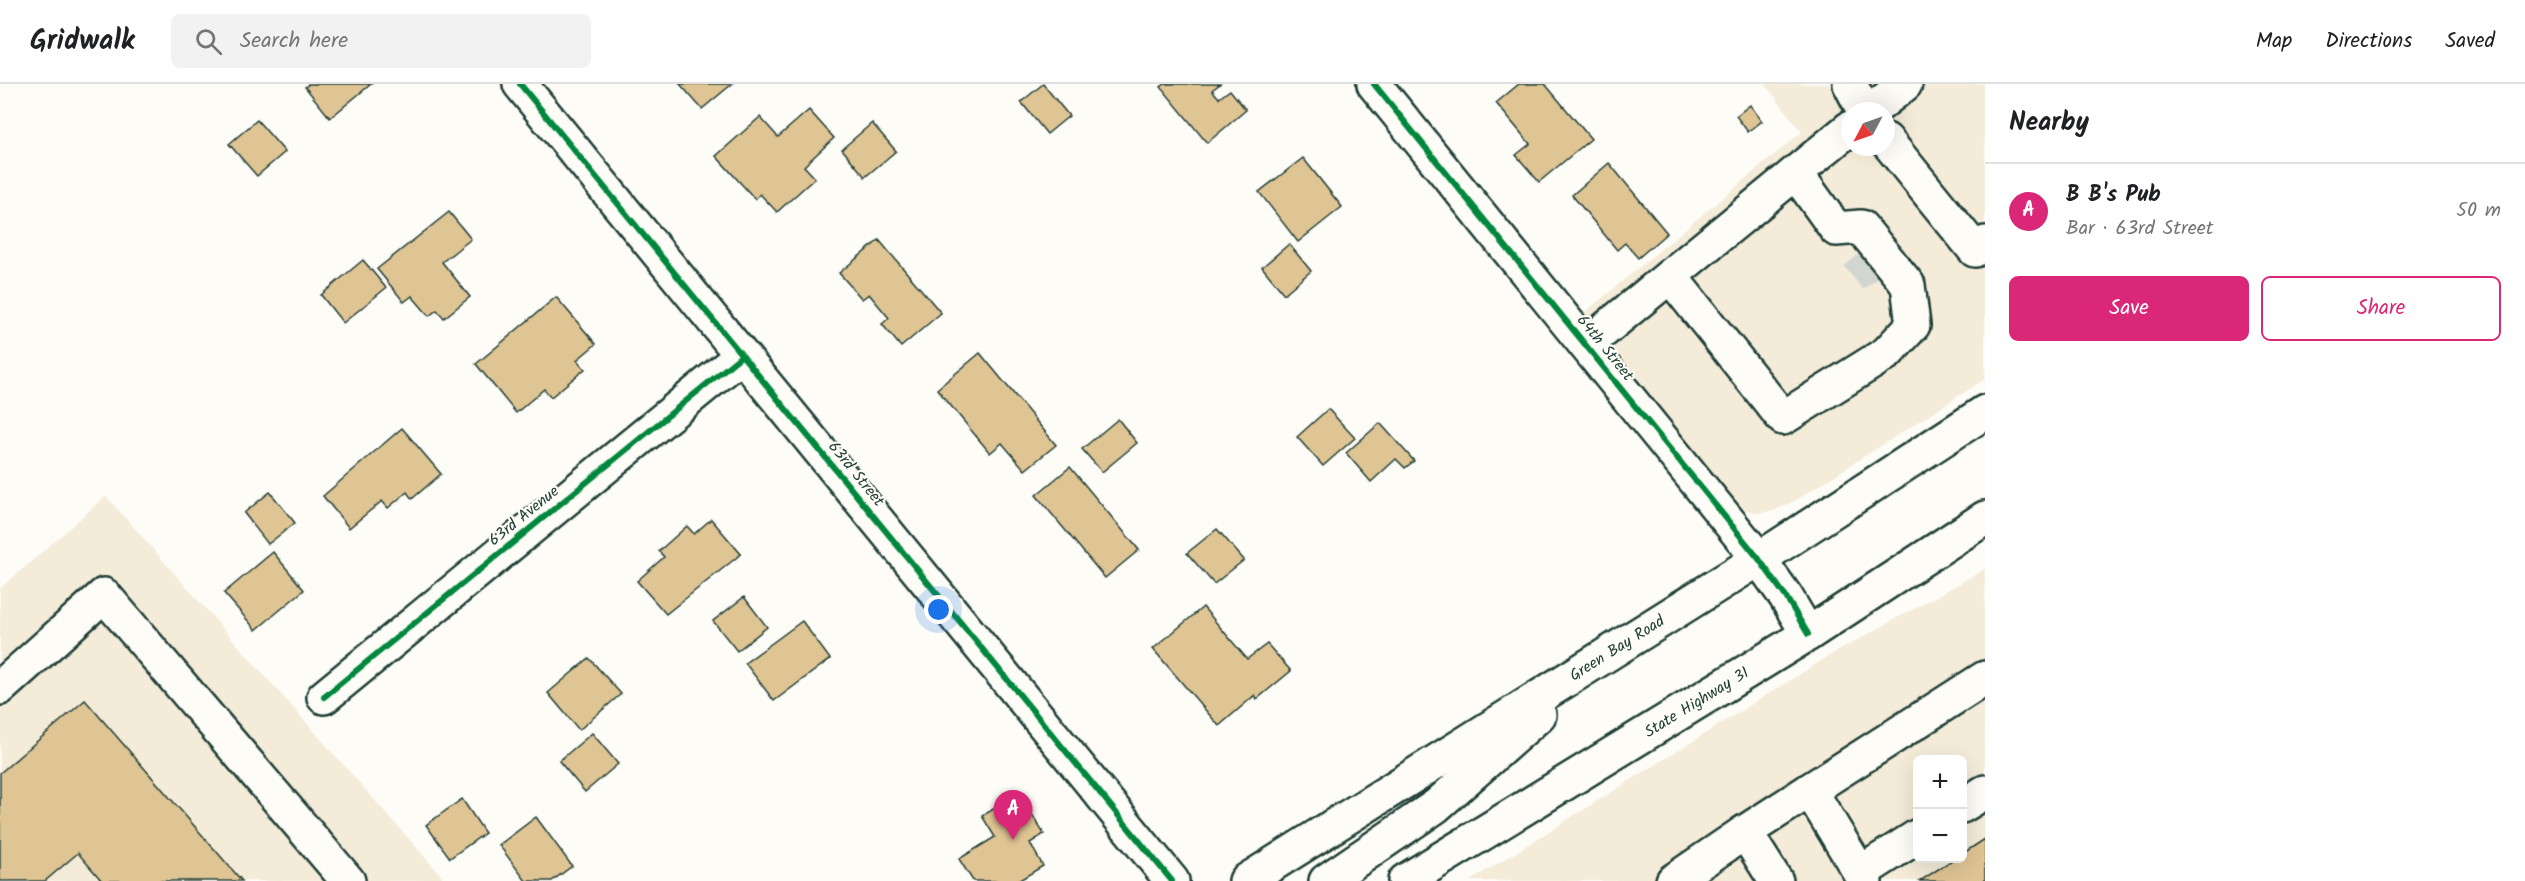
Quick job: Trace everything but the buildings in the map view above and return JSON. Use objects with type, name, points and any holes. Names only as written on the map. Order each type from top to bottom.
[{"type":"street","name":"63rd Street","points":[[520,84],[1172,881]]},
{"type":"street","name":"64th Street","points":[[1374,84],[1759,559],[1786,597],[1808,634]]},
{"type":"street","points":[[1850,84],[1859,102]]},
{"type":"street","points":[[1882,102],[1905,84]]},
{"type":"street","points":[[1586,345],[1841,136]]},
{"type":"street","points":[[1895,151],[1976,250],[1985,243]]},
{"type":"street","points":[[1796,173],[1866,268],[1908,285]]},
{"type":"street","points":[[1670,276],[1783,418],[1887,352],[1913,325],[1908,285],[1861,227],[1836,229]]},
{"type":"street","name":"63rd Avenue","points":[[324,697],[741,356]]},
{"type":"street","name":"Green Bay Road","points":[[1246,881],[1759,559],[1985,412]]},
{"type":"street","name":"State Highway 31","points":[[1405,881],[1808,634],[1985,518]]},
{"type":"street","points":[[0,688],[104,595],[348,881]]},
{"type":"street","points":[[1326,881],[1436,806],[1600,659]]},
{"type":"street","points":[[1673,881],[1745,832],[1985,678]]},
{"type":"street","points":[[1810,790],[1862,877],[1913,839]]},
{"type":"street","points":[[1967,803],[1985,792]]},
{"type":"street","points":[[1745,832],[1776,881]]},
{"type":"shaded area","points":[[1765,84],[1985,84],[1985,379],[1796,500],[1773,511],[1758,513],[1744,509],[1731,497],[1583,314],[1802,132]]},
{"type":"shaded area","points":[[106,496],[446,881],[0,881],[0,589]]},
{"type":"shaded area","points":[[1985,569],[1985,881],[1470,881],[1829,656]]},
{"type":"tunnel","points":[[1857,256],[1876,279]]},
{"type":"cycle path","points":[[520,84],[1172,881]]},
{"type":"cycle path","points":[[1374,84],[1759,559],[1786,597],[1808,634]]},
{"type":"cycle path","points":[[324,697],[741,356]]},
{"type":"place","name":"B B's Pub","points":[[1013,840]]}]
